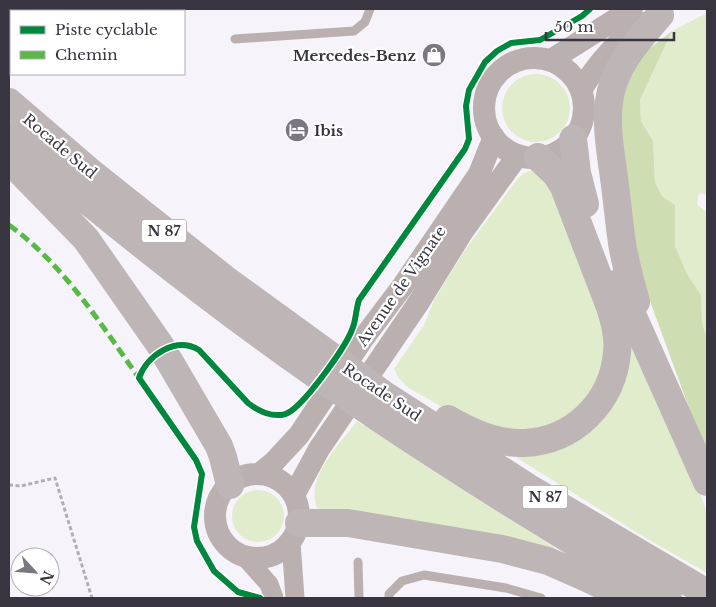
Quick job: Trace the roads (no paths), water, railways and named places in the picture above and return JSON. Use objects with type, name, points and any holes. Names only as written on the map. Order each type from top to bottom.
[{"type":"highway","points":[[646,345],[622,243],[608,120],[610,97],[617,75],[637,43],[666,12]]},
{"type":"highway","name":"Rocade Sud","points":[[9,102],[94,175],[318,354]]},
{"type":"highway","name":"Rocade Sud","points":[[9,136],[150,252],[216,303],[318,354]]},
{"type":"highway","points":[[573,139],[576,173],[588,212],[707,482]]},
{"type":"highway","points":[[318,354],[383,399],[499,440],[523,443],[550,439],[570,429],[590,415],[604,395],[616,362],[618,342],[615,322],[564,187],[556,174],[528,156]]},
{"type":"highway","points":[[9,160],[86,239],[164,351],[219,446],[230,485]]},
{"type":"highway","name":"Rocade Sud","points":[[383,399],[707,593]]},
{"type":"highway","name":"Rocade Sud","points":[[383,399],[508,503],[668,598]]},
{"type":"highway","points":[[295,532],[348,523],[502,549],[548,561],[629,598]]},
{"type":"street","points":[[551,60],[632,9]]},
{"type":"street","points":[[581,90],[601,61],[614,47],[640,27],[666,12]]},
{"type":"street","points":[[535,58],[551,60],[564,67],[574,78],[581,90],[584,100],[582,121],[573,139],[557,152],[528,156],[504,148],[494,136],[487,123],[484,107],[487,92],[495,78],[506,67],[520,60],[535,58]]},
{"type":"street","name":"Avenue de Vignate","points":[[259,474],[273,464],[299,435],[365,336],[402,287],[479,174],[494,136]]},
{"type":"street","name":"Avenue de Vignate","points":[[294,495],[319,449],[419,302],[463,232],[528,156]]},
{"type":"street","points":[[295,532],[274,555],[254,558],[234,552],[226,544],[216,525],[215,514],[222,493],[230,485],[246,476],[259,474],[277,479],[287,486],[294,495],[299,508],[295,532],[295,598]]},
{"type":"street","points":[[244,556],[269,584],[274,598]]},
{"type":"lane","points":[[235,39],[354,32],[365,22],[370,9]]},
{"type":"lane","points":[[358,562],[360,598]]},
{"type":"lane","points":[[388,598],[389,594],[402,581],[424,575],[506,588],[541,598]]},
{"type":"place","name":"Mercedes-Benz","points":[[434,55]]},
{"type":"place","name":"Ibis","points":[[297,130]]}]
